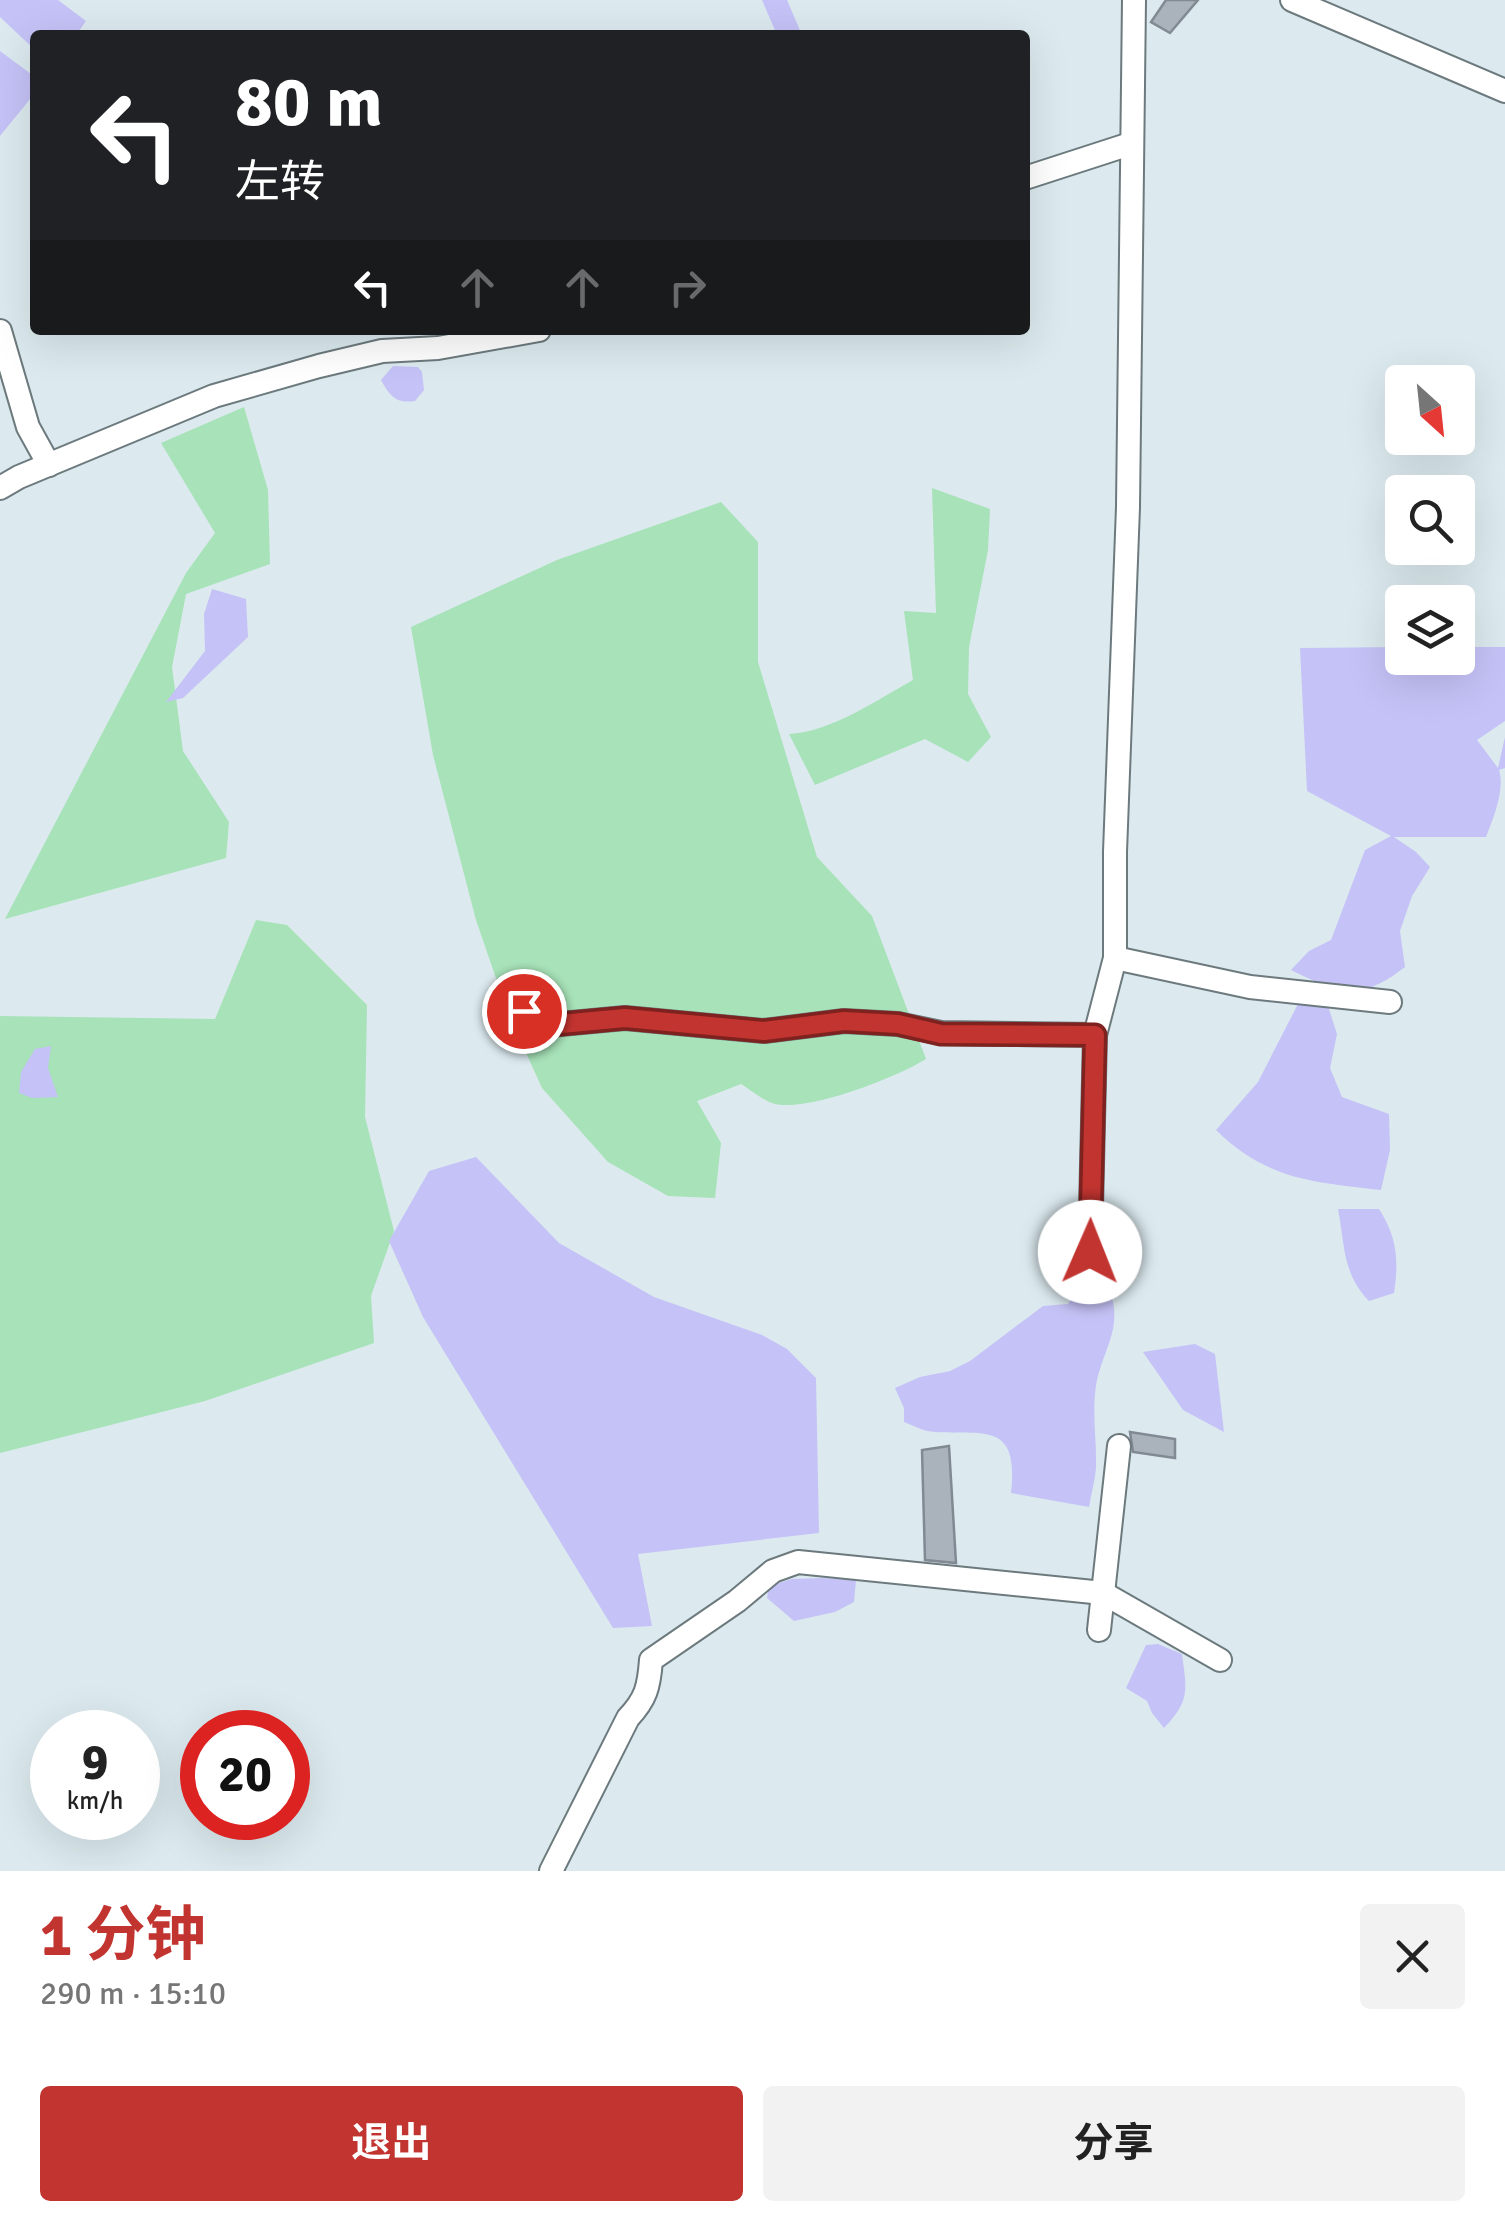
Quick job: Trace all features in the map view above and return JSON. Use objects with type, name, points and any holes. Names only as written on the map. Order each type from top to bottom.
[{"type":"street","points":[[1090,1252],[1095,1035],[1115,958],[1115,852],[1128,507],[1134,0]]},
{"type":"street","points":[[1292,0],[1505,92]]},
{"type":"street","points":[[1030,176],[1130,144]]},
{"type":"street","points":[[0,331],[28,428],[48,465]]},
{"type":"street","points":[[0,488],[214,396],[382,351],[438,348],[512,335]]},
{"type":"street","points":[[1115,958],[1250,987],[1390,1002]]},
{"type":"street","points":[[524,1011],[539,1026],[625,1018],[764,1031],[844,1021],[898,1024],[941,1034],[1095,1035]]},
{"type":"street","points":[[1099,1630],[1119,1446]]},
{"type":"street","points":[[551,1871],[628,1718],[649,1690],[650,1660],[737,1601],[772,1571],[798,1562],[1103,1593],[1220,1660]]},
{"type":"green space","points":[[244,407],[268,490],[270,564],[186,594],[172,667],[183,751],[229,822],[226,858],[5,919],[186,573],[215,533],[161,443]]},
{"type":"green space","points":[[932,488],[990,509],[988,550],[969,647],[968,694],[991,737],[968,762],[925,739],[815,785],[789,734],[821,728],[913,680],[904,611],[936,613]]},
{"type":"green space","points":[[721,502],[758,542],[758,662],[817,857],[872,916],[926,1059],[874,1083],[809,1103],[775,1104],[741,1084],[697,1101],[721,1143],[715,1198],[668,1196],[608,1162],[542,1088],[508,1013],[476,920],[433,755],[411,627],[557,560]]},
{"type":"green space","points":[[256,920],[287,925],[367,1005],[365,1117],[394,1231],[371,1296],[374,1343],[205,1401],[0,1453],[0,1016],[215,1019]]},
{"type":"water","points":[[0,0],[58,0],[86,21],[80,30],[30,30],[30,45],[0,17]]},
{"type":"water","points":[[762,0],[787,0],[800,30],[775,30]]},
{"type":"water","points":[[0,51],[30,73],[30,99],[0,136]]},
{"type":"water","points":[[393,366],[418,367],[422,372],[424,390],[415,401],[398,400],[384,386],[381,380]]},
{"type":"water","points":[[212,589],[246,599],[248,637],[183,698],[166,702],[205,651],[204,614]]},
{"type":"water","points":[[1385,647],[1385,675],[1475,675],[1475,647],[1505,647],[1505,721],[1477,740],[1498,768],[1505,737],[1505,768],[1499,770],[1500,794],[1486,837],[1394,837],[1430,867],[1412,896],[1400,931],[1405,967],[1362,990],[1337,989],[1291,970],[1309,951],[1331,940],[1365,850],[1391,836],[1307,791],[1300,648]]},
{"type":"water","points":[[1300,1000],[1328,1006],[1337,1034],[1330,1068],[1342,1097],[1389,1114],[1390,1150],[1381,1190],[1292,1176],[1254,1159],[1216,1130],[1258,1082]]},
{"type":"water","points":[[51,1046],[48,1068],[58,1097],[32,1098],[19,1093],[21,1072],[35,1049]]},
{"type":"water","points":[[476,1157],[559,1243],[654,1297],[762,1335],[787,1349],[816,1378],[819,1533],[638,1554],[652,1626],[613,1628],[423,1317],[389,1241],[429,1171]]},
{"type":"water","points":[[1338,1209],[1379,1209],[1395,1249],[1394,1293],[1369,1301],[1360,1290],[1346,1258]]},
{"type":"water","points":[[1082,1281],[1088,1293],[1112,1298],[1114,1316],[1095,1391],[1096,1468],[1089,1507],[1011,1493],[1009,1451],[991,1435],[927,1431],[904,1422],[904,1408],[895,1388],[970,1361],[1043,1306],[1068,1304]]},
{"type":"water","points":[[1195,1344],[1215,1354],[1224,1432],[1183,1410],[1143,1352]]},
{"type":"water","points":[[792,1579],[856,1580],[854,1602],[835,1612],[794,1621],[767,1598],[769,1586]]},
{"type":"water","points":[[1158,1644],[1182,1654],[1185,1677],[1185,1695],[1164,1728],[1147,1701],[1126,1688],[1146,1645]]},
{"type":"building","points":[[1166,0],[1198,0],[1170,33],[1151,22]]},
{"type":"building","points":[[1130,1432],[1175,1439],[1175,1458],[1133,1452]]},
{"type":"building","points":[[949,1446],[956,1563],[925,1560],[922,1450]]},
{"type":"route","points":[[524,1011],[539,1026],[625,1018],[764,1031],[844,1021],[898,1024],[941,1034],[1095,1035],[1090,1252]]}]
